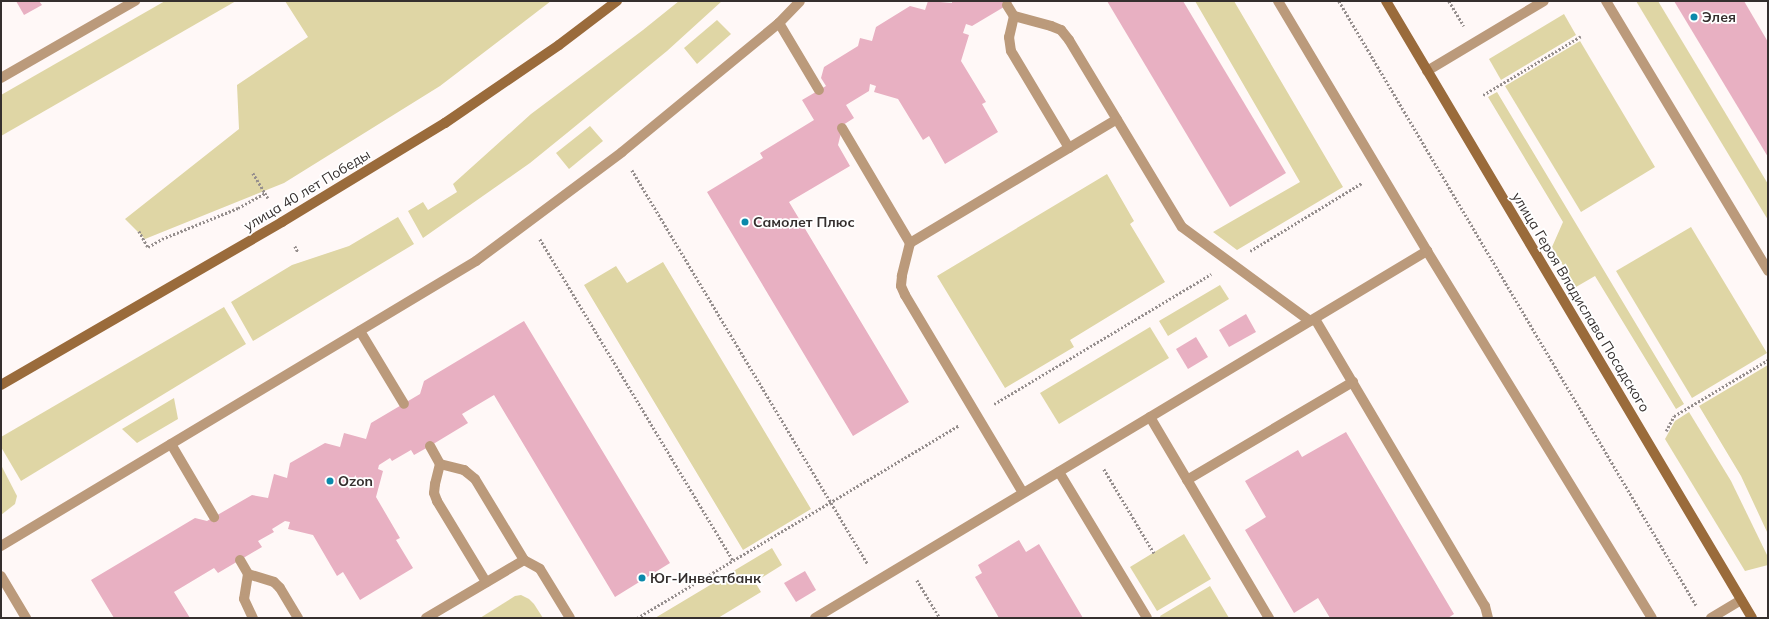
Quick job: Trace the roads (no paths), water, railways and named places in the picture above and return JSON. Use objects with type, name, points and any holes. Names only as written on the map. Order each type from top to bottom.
[{"type":"street","points":[[1,78],[135,1]]},
{"type":"street","name":"улица 40 лет Победы","points":[[1,385],[282,222],[446,123],[559,45],[617,1]]},
{"type":"street","points":[[1,546],[476,261],[622,152],[779,23],[800,1]]},
{"type":"street","points":[[1278,1],[1427,251],[1652,618]]},
{"type":"street","name":"улица Героя Владислава Посадского","points":[[1386,1],[1752,618]]},
{"type":"street","points":[[1606,1],[1768,271]]},
{"type":"street","points":[[1427,71],[1537,3]]},
{"type":"street","points":[[1007,5],[1014,16],[1061,30],[1069,40],[1182,227],[1312,320],[1352,382],[1485,606],[1488,618]]},
{"type":"street","points":[[1014,16],[1009,37],[1011,51],[1069,148]]},
{"type":"street","points":[[779,23],[819,90]]},
{"type":"street","points":[[910,242],[1117,119]]},
{"type":"street","points":[[842,128],[910,242],[901,286],[905,295],[1023,493]]},
{"type":"street","points":[[815,618],[1427,251]]},
{"type":"street","points":[[360,331],[404,404]]},
{"type":"street","points":[[1187,480],[1352,382]]},
{"type":"street","points":[[1150,417],[1269,618]]},
{"type":"street","points":[[170,444],[214,517]]},
{"type":"street","points":[[430,446],[440,464],[434,493],[437,501],[486,582]]},
{"type":"street","points":[[440,464],[470,473],[524,560],[540,569],[570,618]]},
{"type":"street","points":[[1059,472],[1147,618]]},
{"type":"street","points":[[240,560],[248,574],[244,599],[253,618]]},
{"type":"street","points":[[426,618],[524,560]]},
{"type":"street","points":[[248,574],[274,582],[280,588],[298,618]]},
{"type":"street","points":[[1,576],[26,618]]},
{"type":"street","points":[[1711,618],[1741,600]]},
{"type":"place","name":"Элея","points":[[1694,17]]},
{"type":"place","name":"Самолет Плюс","points":[[745,222]]},
{"type":"place","name":"Ozon","points":[[330,481]]},
{"type":"place","name":"Юг-Инвестбанк","points":[[642,578]]}]
